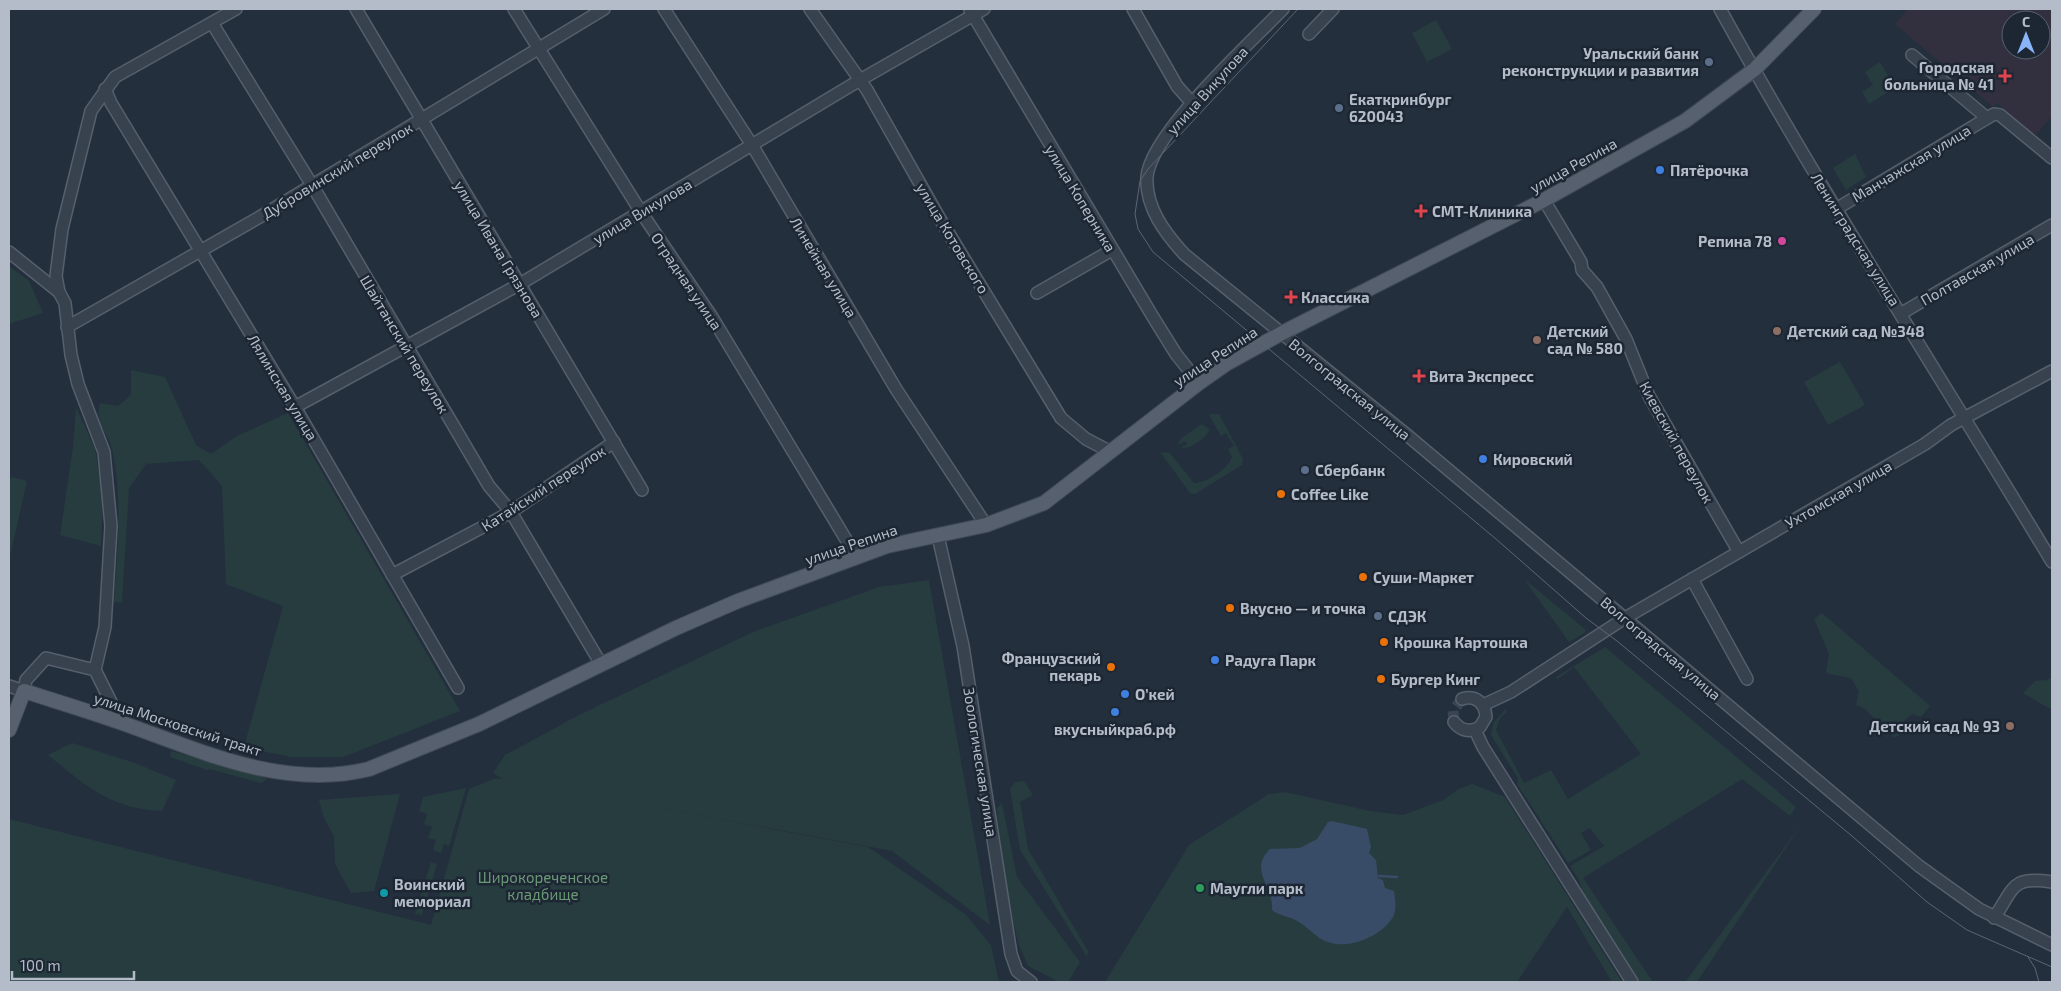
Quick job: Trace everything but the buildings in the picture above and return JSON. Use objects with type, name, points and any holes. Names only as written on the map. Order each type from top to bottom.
[{"type":"main road","name":"улица Репина","points":[[601,664],[738,601],[856,556],[887,546],[986,524],[1044,503],[1199,382],[1282,333],[1544,200],[1686,121],[1755,69],[1814,9]]},
{"type":"main road","name":"улица Московский тракт","points":[[24,691],[113,714],[190,748],[268,770],[313,776],[350,774],[369,769],[479,724],[601,664]]},
{"type":"main road","points":[[9,730],[24,691]]},
{"type":"street","points":[[113,714],[95,670],[105,627],[111,526],[104,452],[78,384],[67,327],[65,303],[59,292],[56,276],[62,230],[90,111],[105,89],[115,77],[236,9]]},
{"type":"street","name":"улица Ивана Грязнова","points":[[356,9],[642,490]]},
{"type":"street","name":"Отрадная улица","points":[[514,9],[641,212],[712,317],[856,556]]},
{"type":"street","name":"Дубровинский переулок","points":[[67,327],[201,251],[604,9]]},
{"type":"street","name":"Линейная улица","points":[[664,9],[752,145],[896,390],[986,524]]},
{"type":"street","name":"улица Котовского","points":[[810,9],[860,80],[940,219],[1061,418],[1086,439],[1111,452]]},
{"type":"street","name":"улица Викулова","points":[[295,407],[520,284],[972,12],[984,9]]},
{"type":"street","points":[[1133,9],[1177,86],[1192,103]]},
{"type":"street","name":"улица Викулова","points":[[1282,9],[1192,103],[1163,138],[1151,161],[1147,177],[1154,211],[1171,240],[1184,254],[1282,333]]},
{"type":"street","points":[[1309,34],[1333,9]]},
{"type":"street","name":"Ленинградская улица","points":[[1720,9],[1836,209],[1902,313],[2052,562]]},
{"type":"street","name":"улица Коперника","points":[[972,12],[1171,347],[1199,382]]},
{"type":"street","name":"Шайтанский переулок","points":[[212,23],[312,185],[406,348],[489,486],[511,512],[601,664]]},
{"type":"street","points":[[1912,55],[1986,118],[2000,114],[2052,158]]},
{"type":"street","name":"Лялинская улица","points":[[105,89],[111,104],[295,407],[458,688]]},
{"type":"street","name":"Манчажская улица","points":[[1836,209],[1986,118]]},
{"type":"street","name":"Киевский переулок","points":[[1544,200],[1581,262],[1582,270],[1607,304],[1626,339],[1649,396],[1739,552]]},
{"type":"street","name":"Полтавская улица","points":[[1902,313],[2052,225]]},
{"type":"street","points":[[1036,294],[1112,250]]},
{"type":"street","points":[[9,252],[59,292]]},
{"type":"street","name":"Волгоградская улица","points":[[1282,333],[1625,618],[1919,866],[1948,888],[1994,918],[2052,945]]},
{"type":"street","name":"Ухтомская улица","points":[[1483,705],[1510,692],[1625,618],[1925,444],[1965,417],[2052,371]]},
{"type":"street","name":"Катайский переулок","points":[[392,575],[511,512],[614,442]]},
{"type":"street","name":"Зоологическая улица","points":[[938,536],[963,646],[1010,954],[1017,971],[1031,982]]},
{"type":"street","points":[[1692,579],[1747,679]]},
{"type":"street","points":[[9,686],[24,691],[26,680],[46,658],[95,670]]},
{"type":"street","points":[[1454,722],[1463,730],[1475,730],[1484,722],[1486,711],[1483,705],[1474,698],[1462,700]]},
{"type":"street","points":[[1475,730],[1488,754],[1632,982]]},
{"type":"street","points":[[1994,918],[2012,890],[2021,881],[2032,879],[2052,882]]},
{"type":"shaded area","name":"Городская больница № 41","points":[[1908,9],[2052,9],[2052,116],[2035,136],[1997,103],[1993,107],[1895,24]]},
{"type":"green space","points":[[1436,20],[1452,49],[1427,62],[1412,33]]},
{"type":"green space","points":[[1880,62],[1889,77],[1893,75],[1899,85],[1869,104],[1862,92],[1873,85],[1865,72]]},
{"type":"green space","points":[[1855,154],[1866,177],[1846,190],[1833,168]]},
{"type":"green space","points":[[9,266],[29,281],[43,313],[9,324]]},
{"type":"green space","points":[[1840,362],[1865,405],[1828,425],[1804,382]]},
{"type":"green space","points":[[131,370],[165,377],[196,445],[211,454],[237,436],[288,413],[460,711],[343,757],[291,757],[244,747],[283,606],[226,584],[222,486],[199,460],[146,464],[129,488],[122,603],[114,602],[118,545],[117,487],[112,449],[100,422],[99,410],[100,403],[118,406],[131,395]]},
{"type":"green space","points":[[76,407],[95,449],[103,499],[101,546],[60,535],[73,447]]},
{"type":"green space","points":[[1219,414],[1243,459],[1242,465],[1195,494],[1190,493],[1160,452],[1170,453],[1194,483],[1204,481],[1216,474],[1230,461],[1232,457],[1228,449],[1234,446],[1226,433],[1221,436],[1209,415]]},
{"type":"green space","points":[[1202,424],[1209,429],[1202,439],[1194,445],[1185,448],[1181,448],[1187,444],[1185,441],[1178,445],[1180,439]]},
{"type":"green space","points":[[12,477],[27,481],[9,561],[9,479]]},
{"type":"green space","points":[[1524,579],[1585,629],[1586,632],[1569,642]]},
{"type":"green space","name":"Широкореченское кладбище","points":[[929,580],[990,925],[892,851],[628,802],[868,847],[965,914],[991,945],[999,982],[9,982],[9,819],[431,925],[469,789],[496,778],[503,779],[493,773],[505,755],[579,715],[753,632],[879,587]]},
{"type":"green space","points":[[1822,613],[1930,706],[1921,717],[1912,714],[1903,722],[1903,733],[1894,738],[1865,709],[1856,705],[1859,691],[1851,678],[1826,673],[1829,654],[1814,619]]},
{"type":"green space","points":[[1605,647],[1796,807],[1790,816],[1742,779],[1583,878],[1653,982],[1639,982],[1585,899],[1579,880],[1570,866],[1604,846],[1590,828],[1581,833],[1591,850],[1568,863],[1517,784],[1518,778],[1491,735],[1494,722],[1506,709],[1507,712],[1500,718],[1496,730],[1524,783],[1551,770],[1568,799],[1641,754],[1574,667],[1558,679],[1556,677]]},
{"type":"green space","points":[[2052,677],[2052,710],[2023,693],[2035,681],[2046,680]]},
{"type":"green space","points":[[72,743],[135,763],[176,780],[162,811],[128,806],[114,801],[87,786],[48,755]]},
{"type":"green space","points":[[171,751],[265,777],[266,780],[261,783],[210,769],[207,770],[170,757]]},
{"type":"green space","points":[[1024,781],[1033,795],[1020,802],[1028,849],[1088,951],[1087,957],[1020,850],[1010,789],[1015,782]]},
{"type":"green space","points":[[1472,784],[1505,797],[1622,982],[1612,982],[1567,907],[1517,982],[1105,982],[1189,845],[1269,794],[1285,792],[1370,811],[1403,815],[1443,800],[1459,789]]},
{"type":"green space","points":[[466,788],[449,846],[444,844],[441,853],[433,850],[436,840],[428,838],[432,827],[424,824],[427,814],[419,811],[423,797]]},
{"type":"green space","points":[[400,794],[374,891],[351,893],[335,864],[334,836],[324,818],[319,800]]},
{"type":"green space","points":[[1002,803],[1017,877],[1080,962],[1068,982],[1059,982],[1028,966],[1019,945],[1000,868],[997,808]]},
{"type":"green space","points":[[1801,825],[1697,982],[1685,982]]},
{"type":"green space","points":[[431,862],[437,864],[422,915],[415,914]]},
{"type":"water","points":[[1332,821],[1367,829],[1371,847],[1369,853],[1376,860],[1378,878],[1383,880],[1385,888],[1394,891],[1394,914],[1388,924],[1373,935],[1355,943],[1336,944],[1328,942],[1297,921],[1272,910],[1272,901],[1261,871],[1261,864],[1270,849],[1300,848],[1317,839],[1328,822]]},
{"type":"waterway","points":[[1379,876],[1397,877]]},
{"type":"tunnel","points":[[1454,722],[1453,711],[1462,699]]},
{"type":"tram line","points":[[1298,9],[1148,169],[1140,181],[1135,214],[1138,229],[1153,252],[1496,539],[1586,618],[1617,641],[1852,836],[1927,902],[1967,930],[2052,967]]},
{"type":"tram line","points":[[2028,957],[2035,968],[2039,982]]},
{"type":"place","name":"Уральский банк реконструкции и развития","points":[[1709,62]]},
{"type":"place","name":"Городская больница № 41","points":[[2005,76]]},
{"type":"place","name":"Екаткринбург 620043","points":[[1339,108]]},
{"type":"place","name":"Пятёрочка","points":[[1660,170]]},
{"type":"place","name":"СМТ-Клиника","points":[[1421,211]]},
{"type":"place","name":"Репина 78","points":[[1782,241]]},
{"type":"place","name":"Классика","points":[[1291,297]]},
{"type":"place","name":"Детский сад №348","points":[[1777,331]]},
{"type":"place","name":"Детский сад № 580","points":[[1537,340]]},
{"type":"place","name":"Вита Экспресс","points":[[1419,376]]},
{"type":"place","name":"Кировский","points":[[1483,459]]},
{"type":"place","name":"Сбербанк","points":[[1305,470]]},
{"type":"place","name":"Coffee Like","points":[[1281,494]]},
{"type":"place","name":"Суши-Маркет","points":[[1363,577]]},
{"type":"place","name":"Вкусно — и точка","points":[[1230,608]]},
{"type":"place","name":"СДЭК","points":[[1378,616]]},
{"type":"place","name":"Крошка Картошка","points":[[1384,642]]},
{"type":"place","name":"Радуга Парк","points":[[1215,660]]},
{"type":"place","name":"Французский пекарь","points":[[1111,667]]},
{"type":"place","name":"Бургер Кинг","points":[[1381,679]]},
{"type":"place","name":"О’кей","points":[[1125,694]]},
{"type":"place","name":"вкусныйкраб.рф","points":[[1115,712]]},
{"type":"place","name":"Детский сад № 93","points":[[2010,726]]},
{"type":"place","name":"Маугли парк","points":[[1200,888]]},
{"type":"place","name":"Воинский мемориал","points":[[384,893]]}]
